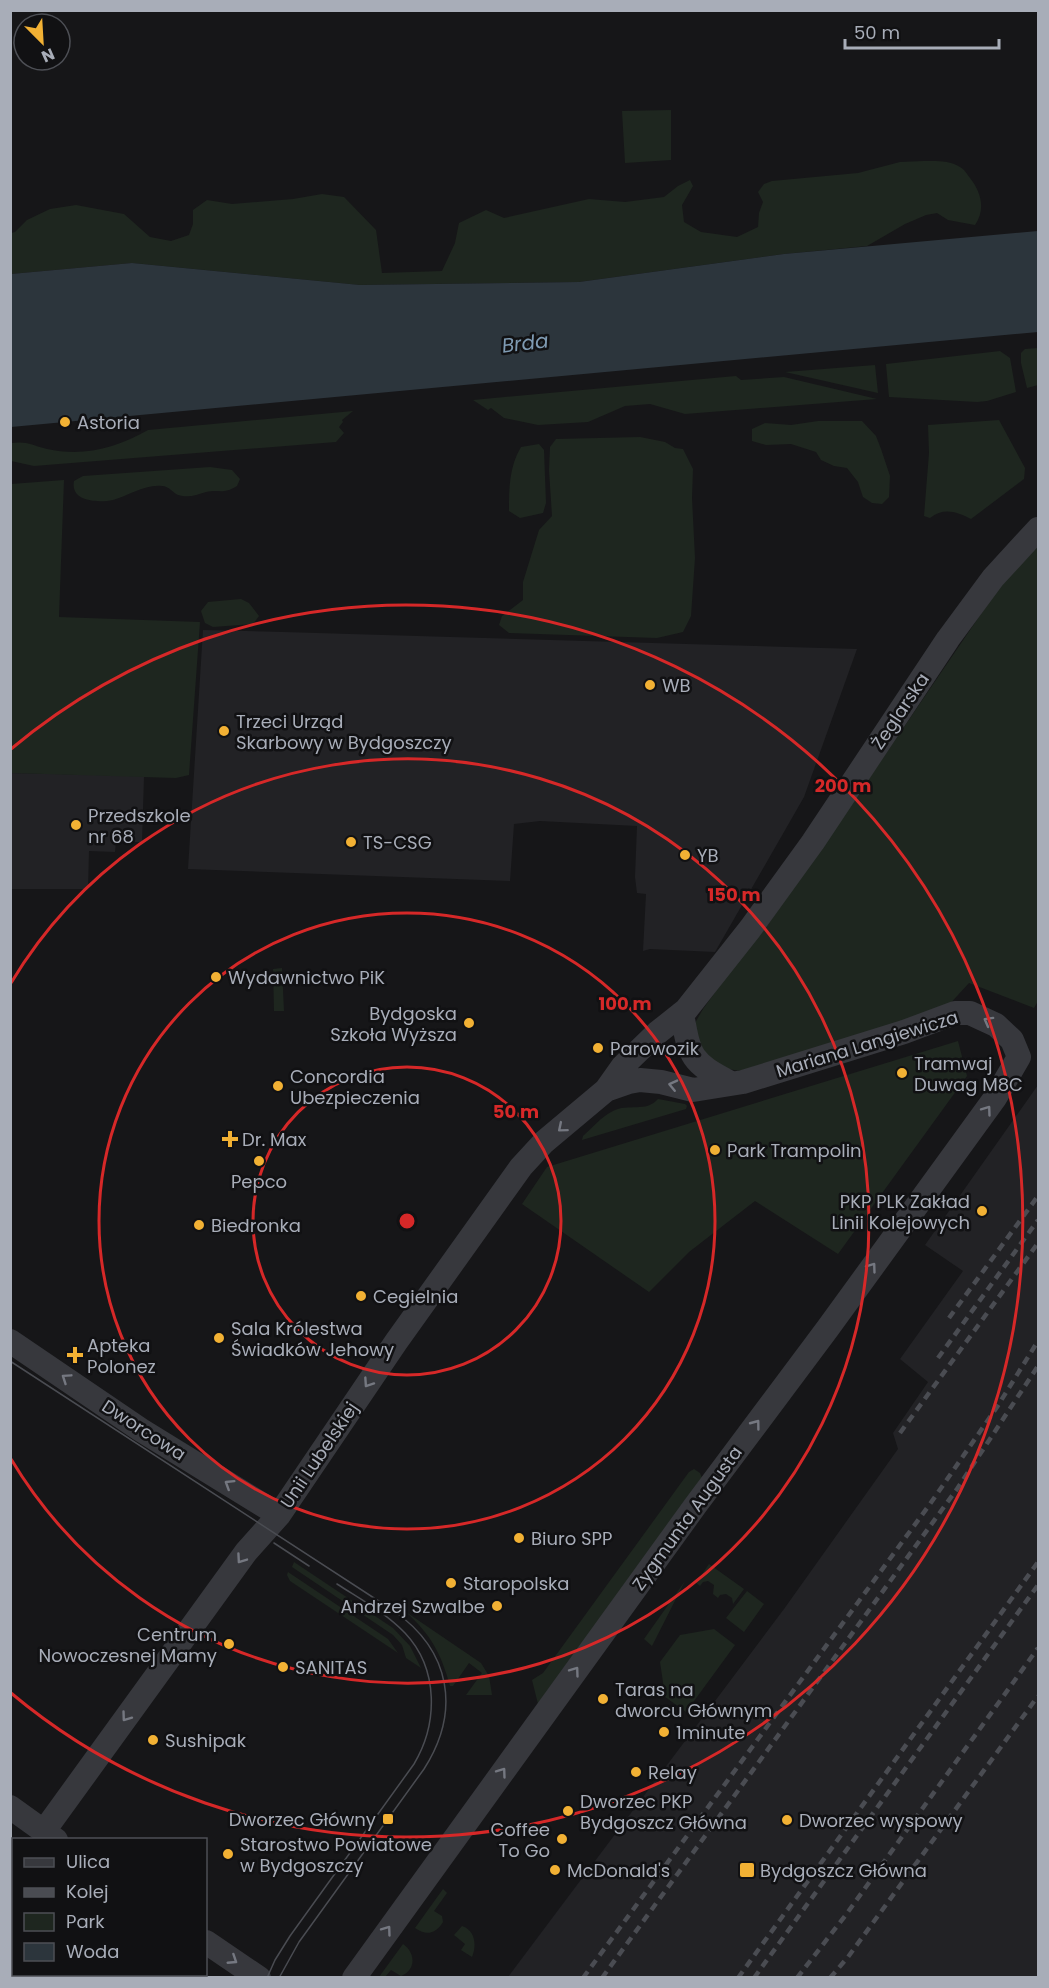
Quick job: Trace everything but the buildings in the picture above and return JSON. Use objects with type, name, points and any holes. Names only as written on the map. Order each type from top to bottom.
[{"type":"street","name":"Żeglarska","points":[[606,1090],[623,1066],[657,1033],[682,1014],[750,929],[813,842],[948,639],[993,578],[1038,529]]},
{"type":"street","name":"Mariana Langiewicza","points":[[606,1090],[640,1080],[661,1082],[693,1090],[756,1078],[904,1032],[955,1013],[970,1013],[996,1025],[1012,1040],[1019,1058]]},
{"type":"street","points":[[682,1014],[687,1040],[695,1058],[704,1069],[731,1083]]},
{"type":"street","name":"Zygmunta Augusta","points":[[354,1977],[688,1514],[835,1319],[996,1098],[1019,1058]]},
{"type":"street","name":"Unii Lubelskiej","points":[[50,1835],[246,1552],[279,1515],[396,1342],[509,1183],[544,1143],[606,1090]]},
{"type":"street","name":"Dworcowa","points":[[10,1341],[141,1430],[279,1515]]},
{"type":"street","points":[[10,1807],[50,1835]]},
{"type":"street","points":[[207,1943],[259,1977]]},
{"type":"shaded area","points":[[203,630],[857,649],[804,797],[715,952],[650,949],[643,951],[646,894],[637,893],[635,877],[637,826],[540,821],[514,824],[510,881],[188,869]]},
{"type":"shaded area","name":"Przedszkole nr 68","points":[[11,773],[144,776],[142,842],[116,842],[115,852],[89,851],[88,889],[11,889]]},
{"type":"shaded area","points":[[1038,1085],[1038,1977],[508,1977],[784,1609],[898,1449],[893,1433],[928,1382],[900,1359],[963,1271],[925,1245]]},
{"type":"green space","points":[[671,110],[671,160],[625,163],[622,111]]},
{"type":"green space","points":[[900,162],[951,163],[961,168],[974,183],[981,201],[980,213],[975,225],[948,220],[937,213],[905,224],[867,246],[784,254],[579,282],[360,285],[132,263],[11,274],[11,233],[27,220],[50,209],[76,205],[124,214],[150,237],[171,241],[189,235],[193,224],[193,210],[207,200],[232,204],[322,194],[344,197],[376,230],[382,273],[442,271],[455,243],[459,223],[486,210],[504,218],[589,199],[625,202],[664,197],[690,180],[693,186],[682,205],[684,222],[701,232],[737,237],[758,227],[763,202],[758,192],[764,184],[772,181],[858,173]]},
{"type":"green space","points":[[1038,348],[1038,385],[1027,388],[1021,353],[1025,349]]},
{"type":"green space","points":[[1000,351],[1010,358],[1016,392],[977,402],[889,397],[886,364]]},
{"type":"green space","points":[[875,365],[878,393],[785,372]]},
{"type":"green space","points":[[736,376],[741,380],[784,377],[877,399],[685,414],[650,404],[625,406],[588,422],[538,425],[504,418],[491,408],[488,410],[473,400]]},
{"type":"green space","points":[[353,411],[342,420],[339,427],[344,433],[336,442],[34,466],[11,461],[11,443],[26,443],[60,451],[87,451],[124,442],[148,430]]},
{"type":"green space","points":[[999,420],[1025,468],[1024,479],[971,519],[951,512],[940,513],[930,518],[924,516],[929,453],[928,425]]},
{"type":"green space","points":[[818,421],[862,421],[876,436],[890,476],[889,497],[882,504],[872,503],[863,497],[858,482],[847,468],[834,466],[821,460],[816,452],[791,444],[766,445],[752,441],[752,429],[765,423],[791,425]]},
{"type":"green space","points":[[640,437],[665,442],[675,448],[683,449],[693,469],[695,558],[691,616],[683,632],[657,638],[509,633],[499,625],[502,616],[523,600],[523,582],[539,530],[552,516],[550,447],[556,439]]},
{"type":"green space","points":[[539,444],[544,450],[546,503],[543,513],[520,518],[509,511],[512,470],[521,447]]},
{"type":"green space","points":[[210,467],[232,470],[240,479],[237,486],[224,491],[186,496],[178,495],[164,486],[156,486],[143,488],[113,500],[100,501],[81,497],[74,488],[74,481],[83,476]]},
{"type":"green space","points":[[64,480],[59,617],[200,622],[189,775],[176,778],[11,773],[11,484]]},
{"type":"green space","points":[[1038,546],[1038,1001],[1034,1008],[969,983],[946,1008],[740,1071],[722,1068],[706,1055],[697,1037],[695,1023],[703,1009],[857,796],[1000,586]]},
{"type":"green space","points":[[241,599],[249,603],[259,616],[253,624],[213,627],[205,623],[201,611],[208,602]]},
{"type":"green space","points":[[282,968],[284,1011],[274,1011],[273,969]]},
{"type":"green space","points":[[958,1041],[967,1076],[838,1254],[755,1201],[689,1252],[649,1292],[522,1204],[547,1167]]},
{"type":"green space","points":[[658,1099],[687,1106],[686,1109],[582,1140],[583,1136],[609,1113],[619,1109],[648,1106]]},
{"type":"green space","points":[[694,1469],[700,1473],[702,1478],[538,1704],[532,1680],[543,1673],[689,1472]]},
{"type":"green space","points":[[294,1562],[393,1628],[410,1646],[421,1668],[406,1658],[402,1645],[393,1635],[292,1567]]},
{"type":"green space","points":[[709,1564],[744,1589],[733,1604],[732,1598],[726,1594],[718,1598],[713,1594],[714,1585],[708,1581],[703,1582],[700,1586],[696,1583]]},
{"type":"green space","points":[[288,1572],[388,1639],[398,1653],[290,1581]]},
{"type":"green space","points":[[685,1581],[652,1646],[644,1639]]},
{"type":"green space","points":[[747,1591],[764,1604],[744,1632],[726,1618]]},
{"type":"green space","points":[[406,1612],[481,1663],[489,1676],[492,1695],[466,1695],[482,1673],[469,1663],[453,1686],[450,1686],[434,1645]]},
{"type":"green space","points":[[714,1629],[735,1645],[686,1712],[661,1694],[664,1689],[660,1662],[680,1635]]},
{"type":"green space","points":[[443,1889],[447,1893],[434,1911],[442,1916],[443,1922],[437,1929],[427,1933],[415,1928]]},
{"type":"green space","points":[[462,1926],[470,1931],[474,1938],[472,1957],[461,1950],[465,1944],[454,1935]]},
{"type":"green space","points":[[403,1944],[412,1956],[412,1966],[401,1976],[391,1970],[385,1977],[379,1977]]},
{"type":"water","name":"Brda","points":[[1038,231],[1038,332],[11,427],[11,274],[132,263],[360,285],[579,282],[784,254]]},
{"type":"tram line","points":[[10,1361],[394,1611],[428,1644],[438,1663],[444,1683],[446,1704],[443,1725],[436,1747],[424,1769],[299,1942],[279,1978]]},
{"type":"tram line","points":[[274,1543],[309,1566]]},
{"type":"tram line","points":[[267,1978],[290,1936],[414,1764],[428,1732],[431,1714],[429,1680],[416,1647],[390,1619],[337,1584]]},
{"type":"railway","points":[[949,1318],[1038,1196]]},
{"type":"railway","points":[[938,1358],[1038,1220]]},
{"type":"railway","points":[[900,1433],[1038,1243]]},
{"type":"railway","points":[[583,1978],[930,1504],[997,1407],[1038,1341]]},
{"type":"railway","points":[[602,1978],[957,1489],[1038,1366]]},
{"type":"railway","points":[[738,1978],[1038,1562]]},
{"type":"railway","points":[[754,1978],[1038,1585]]},
{"type":"railway","points":[[797,1978],[845,1916],[1038,1648]]},
{"type":"railway","points":[[830,1978],[848,1957],[1038,1696]]},
{"type":"place","name":"Astoria","points":[[65,422]]},
{"type":"place","name":"WB","points":[[650,685]]},
{"type":"place","name":"Trzeci Urząd Skarbowy w Bydgoszczy","points":[[224,731]]},
{"type":"place","name":"Przedszkole nr 68","points":[[76,825]]},
{"type":"place","name":"TS-CSG","points":[[351,842]]},
{"type":"place","name":"YB","points":[[685,855]]},
{"type":"place","name":"Wydawnictwo PiK","points":[[216,977]]},
{"type":"place","name":"Bydgoska Szkoła Wyższa","points":[[469,1023]]},
{"type":"place","name":"Parowozik","points":[[598,1048]]},
{"type":"place","name":"Tramwaj Duwag M8C","points":[[902,1073]]},
{"type":"place","name":"Concordia Ubezpieczenia","points":[[278,1086]]},
{"type":"place","name":"Dr. Max","points":[[230,1139]]},
{"type":"place","name":"Park Trampolin","points":[[715,1150]]},
{"type":"place","name":"Pepco","points":[[259,1161]]},
{"type":"place","name":"PKP PLK Zakład Linii Kolejowych","points":[[982,1211]]},
{"type":"place","name":"Biedronka","points":[[199,1225]]},
{"type":"place","name":"Cegielnia","points":[[361,1296]]},
{"type":"place","name":"Sala Królestwa Świadków Jehowy","points":[[219,1338]]},
{"type":"place","name":"Apteka Polonez","points":[[75,1355]]},
{"type":"place","name":"Biuro SPP","points":[[519,1538]]},
{"type":"place","name":"Staropolska","points":[[451,1583]]},
{"type":"place","name":"Andrzej Szwalbe","points":[[497,1606]]},
{"type":"place","name":"Centrum Nowoczesnej Mamy","points":[[229,1644]]},
{"type":"place","name":"SANITAS","points":[[283,1667]]},
{"type":"place","name":"Taras na dworcu Głównym","points":[[603,1699]]},
{"type":"place","name":"1minute","points":[[664,1732]]},
{"type":"place","name":"Sushipak","points":[[153,1740]]},
{"type":"place","name":"Relay","points":[[636,1772]]},
{"type":"place","name":"Dworzec PKP Bydgoszcz Główna","points":[[568,1811]]},
{"type":"place","name":"Dworzec Główny","points":[[388,1819]]},
{"type":"place","name":"Dworzec wyspowy","points":[[787,1820]]},
{"type":"place","name":"Coffee To Go","points":[[562,1839]]},
{"type":"place","name":"Starostwo Powiatowe w Bydgoszczy","points":[[228,1854]]},
{"type":"place","name":"McDonald's","points":[[555,1870]]},
{"type":"place","name":"Bydgoszcz Główna","points":[[747,1870]]}]
